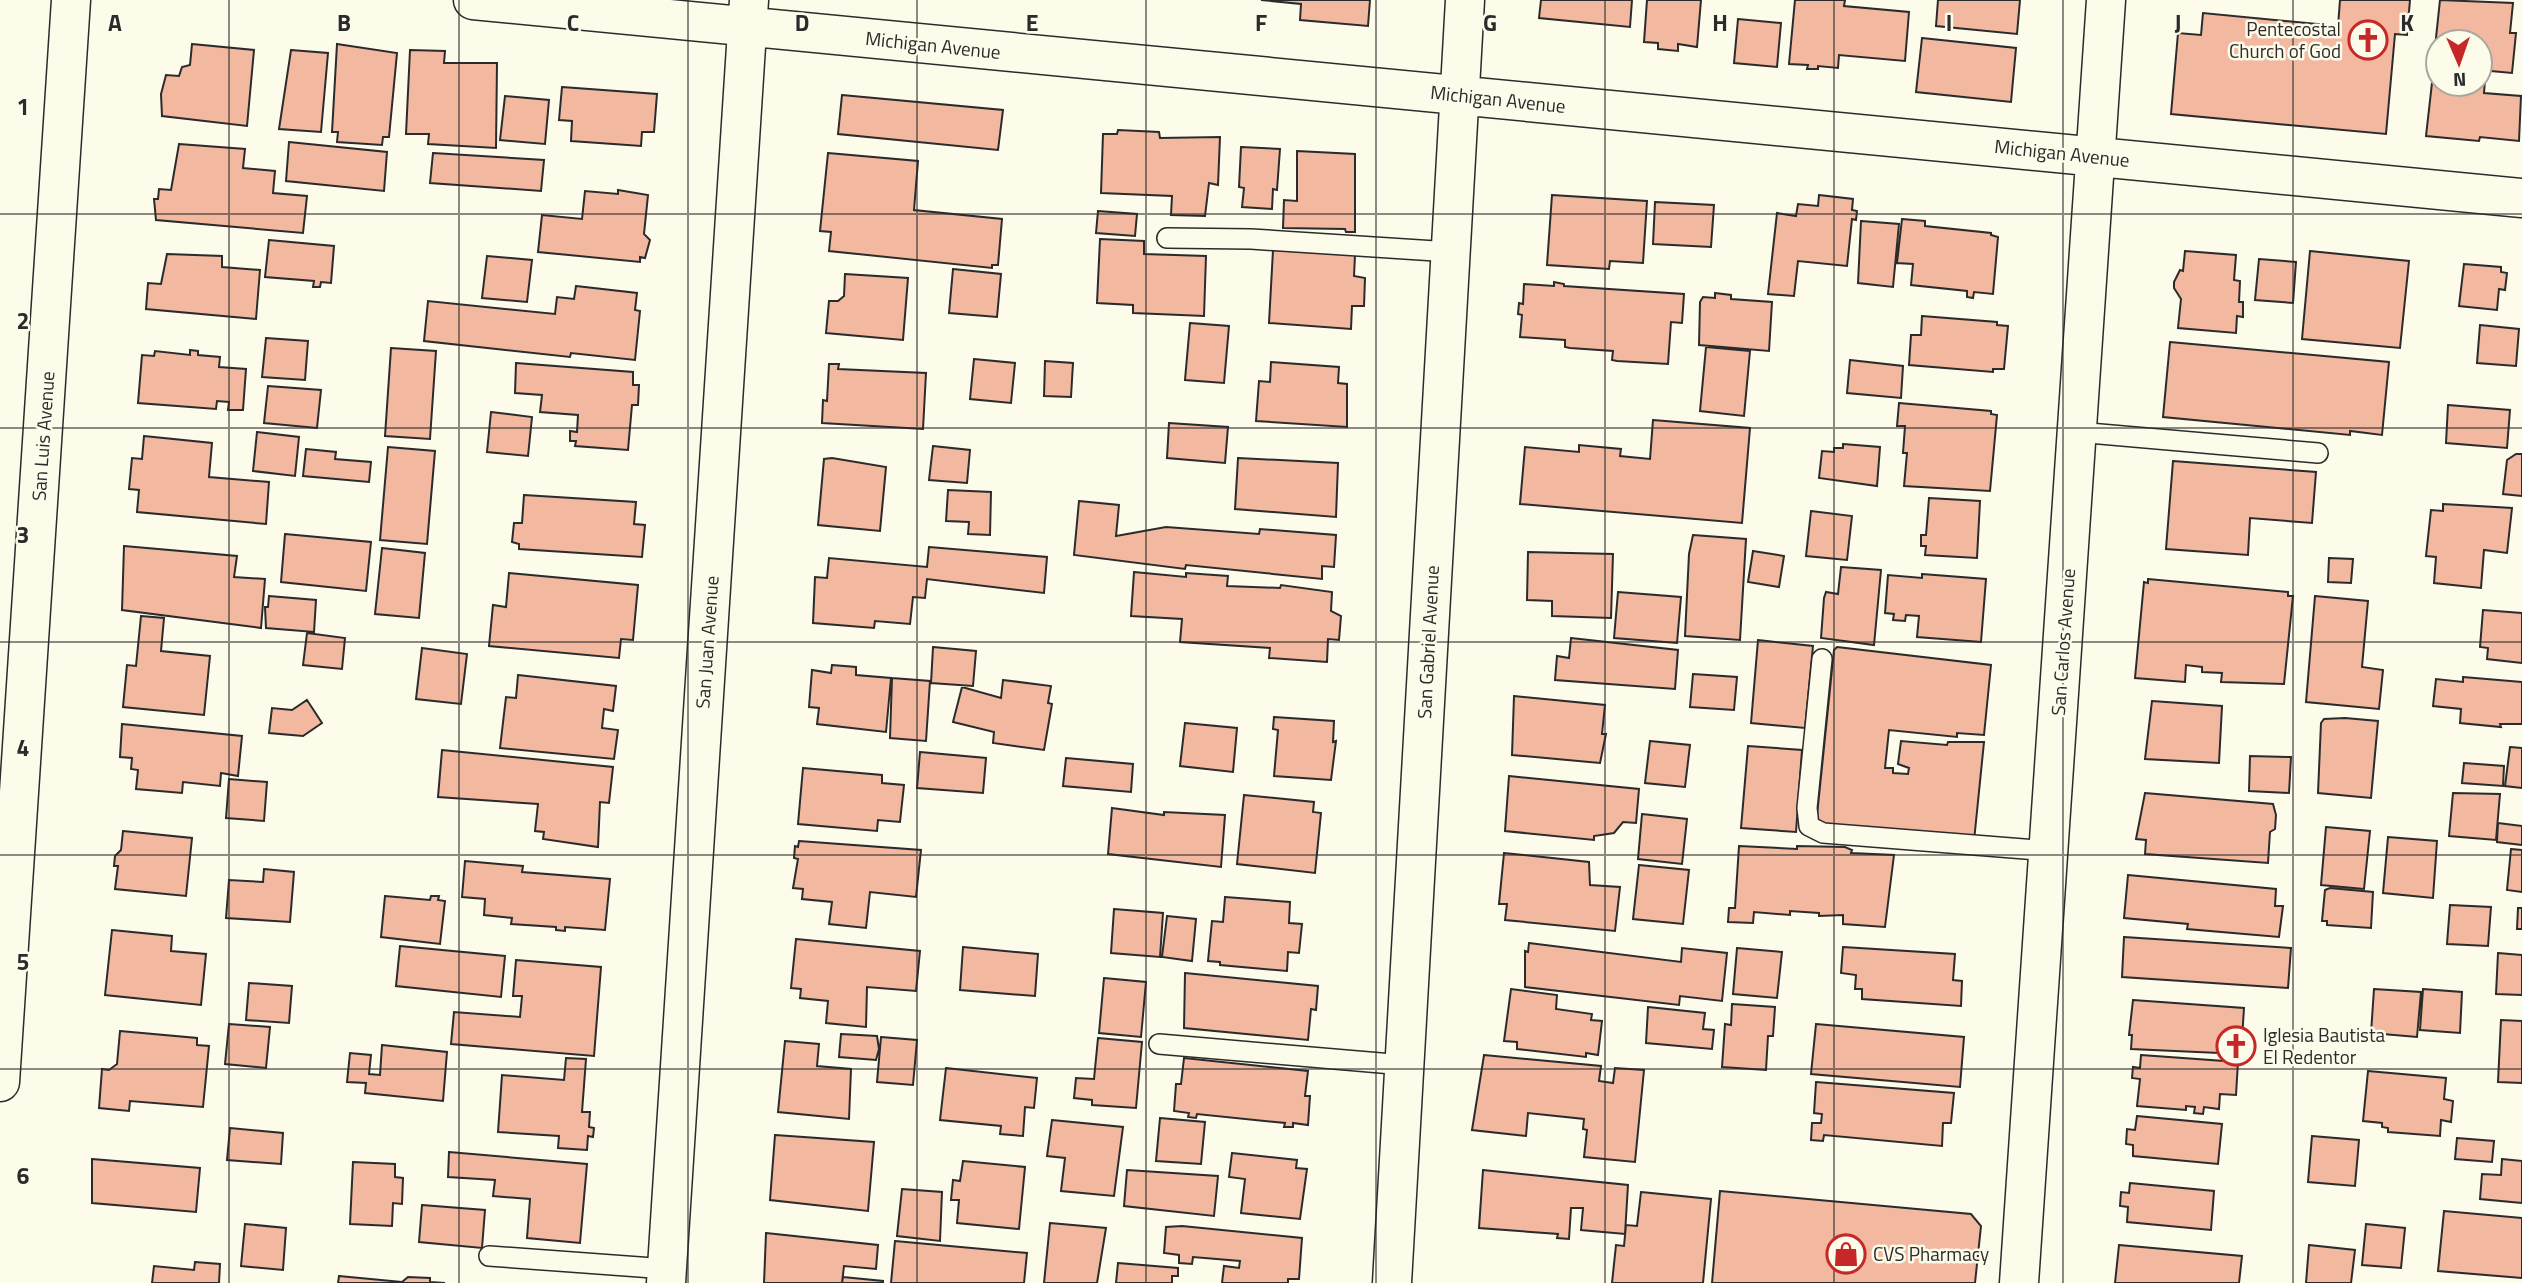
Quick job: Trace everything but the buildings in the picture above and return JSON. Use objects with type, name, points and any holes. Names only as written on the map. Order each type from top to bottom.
[{"type":"street","name":"San Luis Avenue","points":[[0,1082],[71,0]]},
{"type":"street","name":"Michigan Avenue","points":[[473,0],[748,13],[1459,95],[2522,198]]},
{"type":"street","name":"San Gabriel Avenue","points":[[1392,1283],[1465,0]]},
{"type":"street","name":"San Carlos Avenue","points":[[2019,1283],[2106,0]]},
{"type":"street","name":"San Juan Avenue","points":[[667,1276],[748,13]]},
{"type":"lane","points":[[1167,238],[1251,239],[1451,252]]},
{"type":"lane","points":[[2077,432],[2318,453]]},
{"type":"lane","points":[[1822,659],[1807,808],[1809,826],[1823,833],[2049,851]]},
{"type":"lane","points":[[1159,1044],[1404,1065]]},
{"type":"lane","points":[[489,1256],[667,1276]]},
{"type":"place","name":"Pentecostal Church of God","points":[[2368,40]]},
{"type":"place","name":"Iglesia Bautista El Redentor","points":[[2236,1046]]},
{"type":"place","name":"CVS Pharmacy","points":[[1846,1254]]}]
